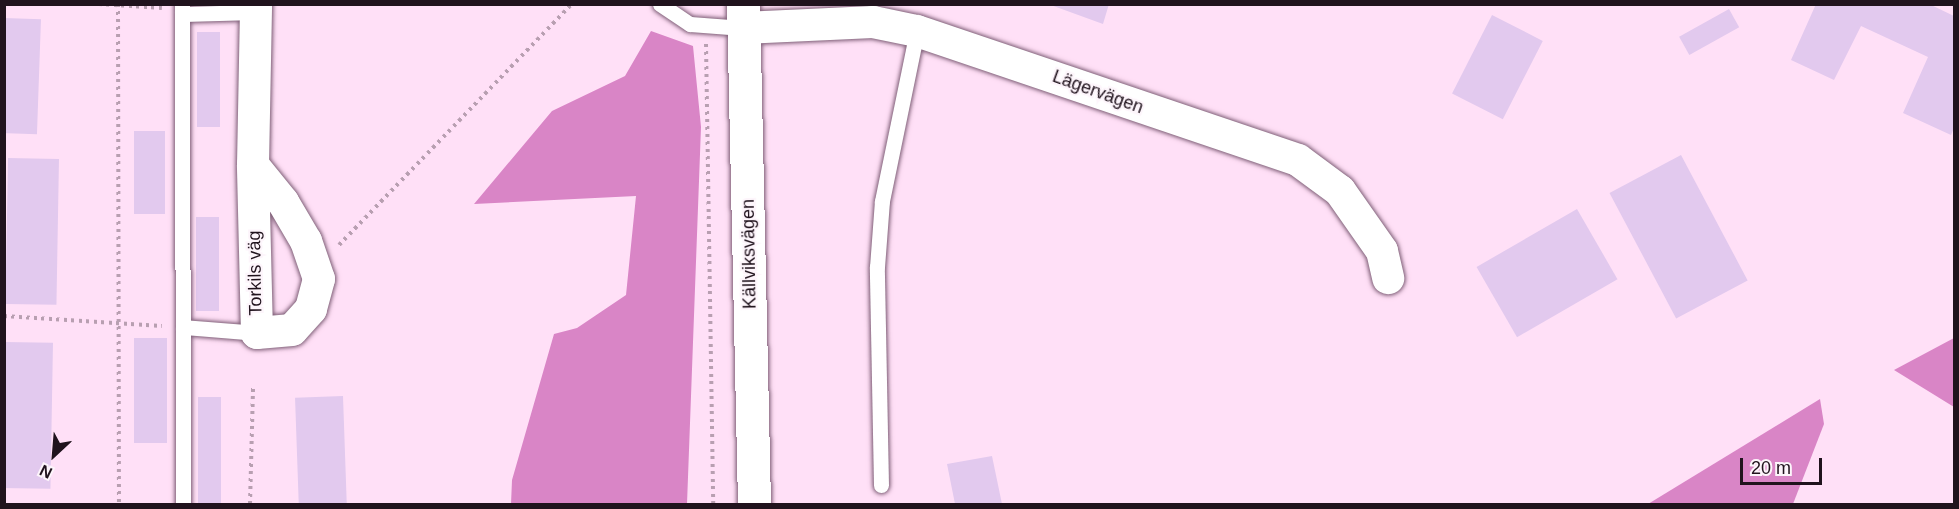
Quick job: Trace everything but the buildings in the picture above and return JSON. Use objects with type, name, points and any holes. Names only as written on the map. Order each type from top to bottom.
[{"type":"street","name":"Torkils väg","points":[[253,165],[289,212],[306,241],[319,279],[311,309],[292,330],[257,333],[253,165],[256,8]]},
{"type":"street","name":"Lägervägen","points":[[743,16],[873,22],[917,31],[964,44],[1298,160],[1340,191],[1382,251],[1388,278]]},
{"type":"street","name":"Källviksvägen","points":[[743,16],[754,504]]},
{"type":"lane","points":[[660,4],[690,24],[705,28],[743,16]]},
{"type":"lane","points":[[183,504],[182,9],[256,8]]},
{"type":"lane","points":[[881,485],[877,267],[881,212],[917,31]]},
{"type":"lane","points":[[183,327],[257,333]]},
{"type":"path","points":[[99,4],[182,9]]},
{"type":"path","points":[[316,269],[572,4]]},
{"type":"path","points":[[118,5],[119,504]]},
{"type":"path","points":[[705,28],[713,504]]},
{"type":"path","points":[[4,316],[117,325],[183,327]]},
{"type":"path","points":[[250,504],[253,386]]},
{"type":"shaded area","points":[[651,31],[693,46],[701,127],[687,504],[511,504],[512,480],[554,334],[577,328],[626,295],[636,196],[474,204],[552,111],[625,76]]},
{"type":"shaded area","points":[[1954,338],[1954,407],[1894,370]]},
{"type":"shaded area","points":[[1820,399],[1824,424],[1793,504],[1648,504]]}]
